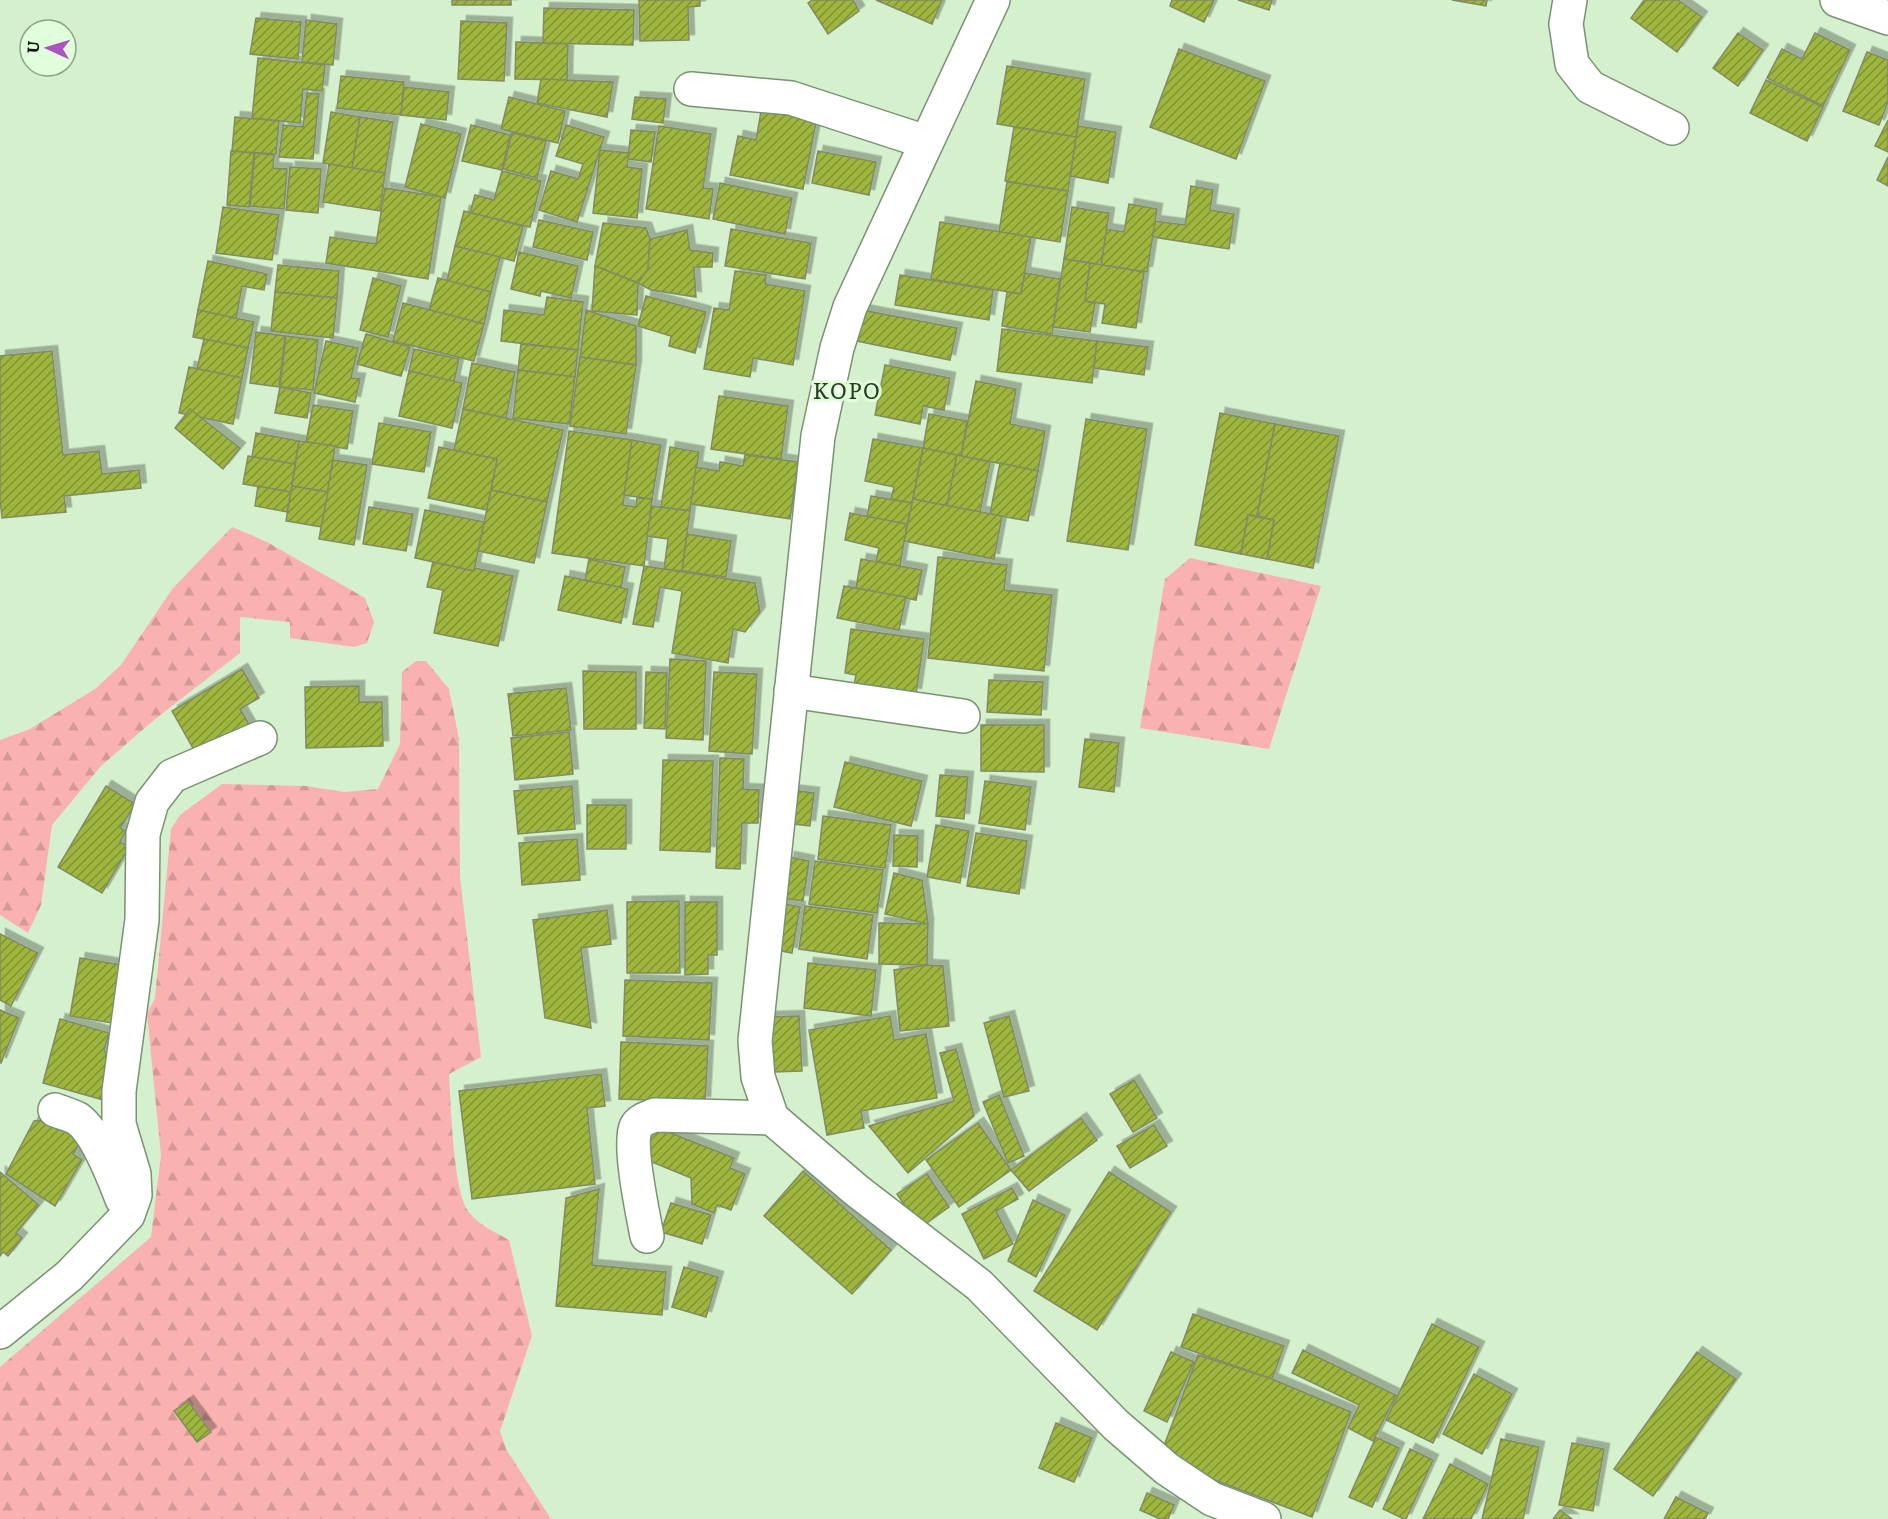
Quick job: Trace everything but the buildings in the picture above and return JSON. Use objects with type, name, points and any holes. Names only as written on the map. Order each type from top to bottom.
[{"type":"main road","points":[[993,0],[850,307],[837,348],[818,436],[755,1041],[758,1077],[772,1118],[856,1190],[979,1286],[1116,1425],[1167,1468],[1212,1499],[1264,1519]]},
{"type":"main road","points":[[1569,0],[1566,24],[1572,64],[1590,87],[1672,128]]},
{"type":"main road","points":[[1838,0],[1888,18]]},
{"type":"main road","points":[[691,89],[790,98],[926,142]]},
{"type":"main road","points":[[791,691],[963,716]]},
{"type":"main road","points":[[0,1332],[69,1276],[128,1215],[135,1195],[134,1174],[119,1124],[118,1091],[142,920],[143,834],[152,802],[172,776],[260,738]]},
{"type":"main road","points":[[55,1110],[77,1119],[87,1128],[107,1162],[128,1215]]},
{"type":"main road","points":[[647,1236],[633,1137],[636,1125],[655,1115],[772,1118]]},
{"type":"green space","points":[[232,527],[267,542],[365,598],[374,622],[367,643],[354,647],[290,638],[290,622],[240,617],[240,653],[154,720],[101,766],[52,825],[41,905],[28,933],[0,915],[0,740],[30,729],[95,689],[121,665],[173,588]]},
{"type":"green space","points":[[1190,558],[1321,586],[1269,749],[1140,728],[1165,579]]},
{"type":"green space","points":[[416,661],[426,661],[449,689],[459,739],[460,877],[481,1057],[449,1074],[456,1166],[463,1200],[468,1211],[482,1224],[509,1240],[532,1336],[500,1431],[506,1449],[551,1519],[0,1519],[0,1367],[151,1237],[161,1155],[147,1014],[155,998],[171,829],[180,815],[222,784],[306,786],[344,792],[378,789],[400,744],[402,672]]},
{"type":"district","name":"KOPO","points":[[847,389]]}]
